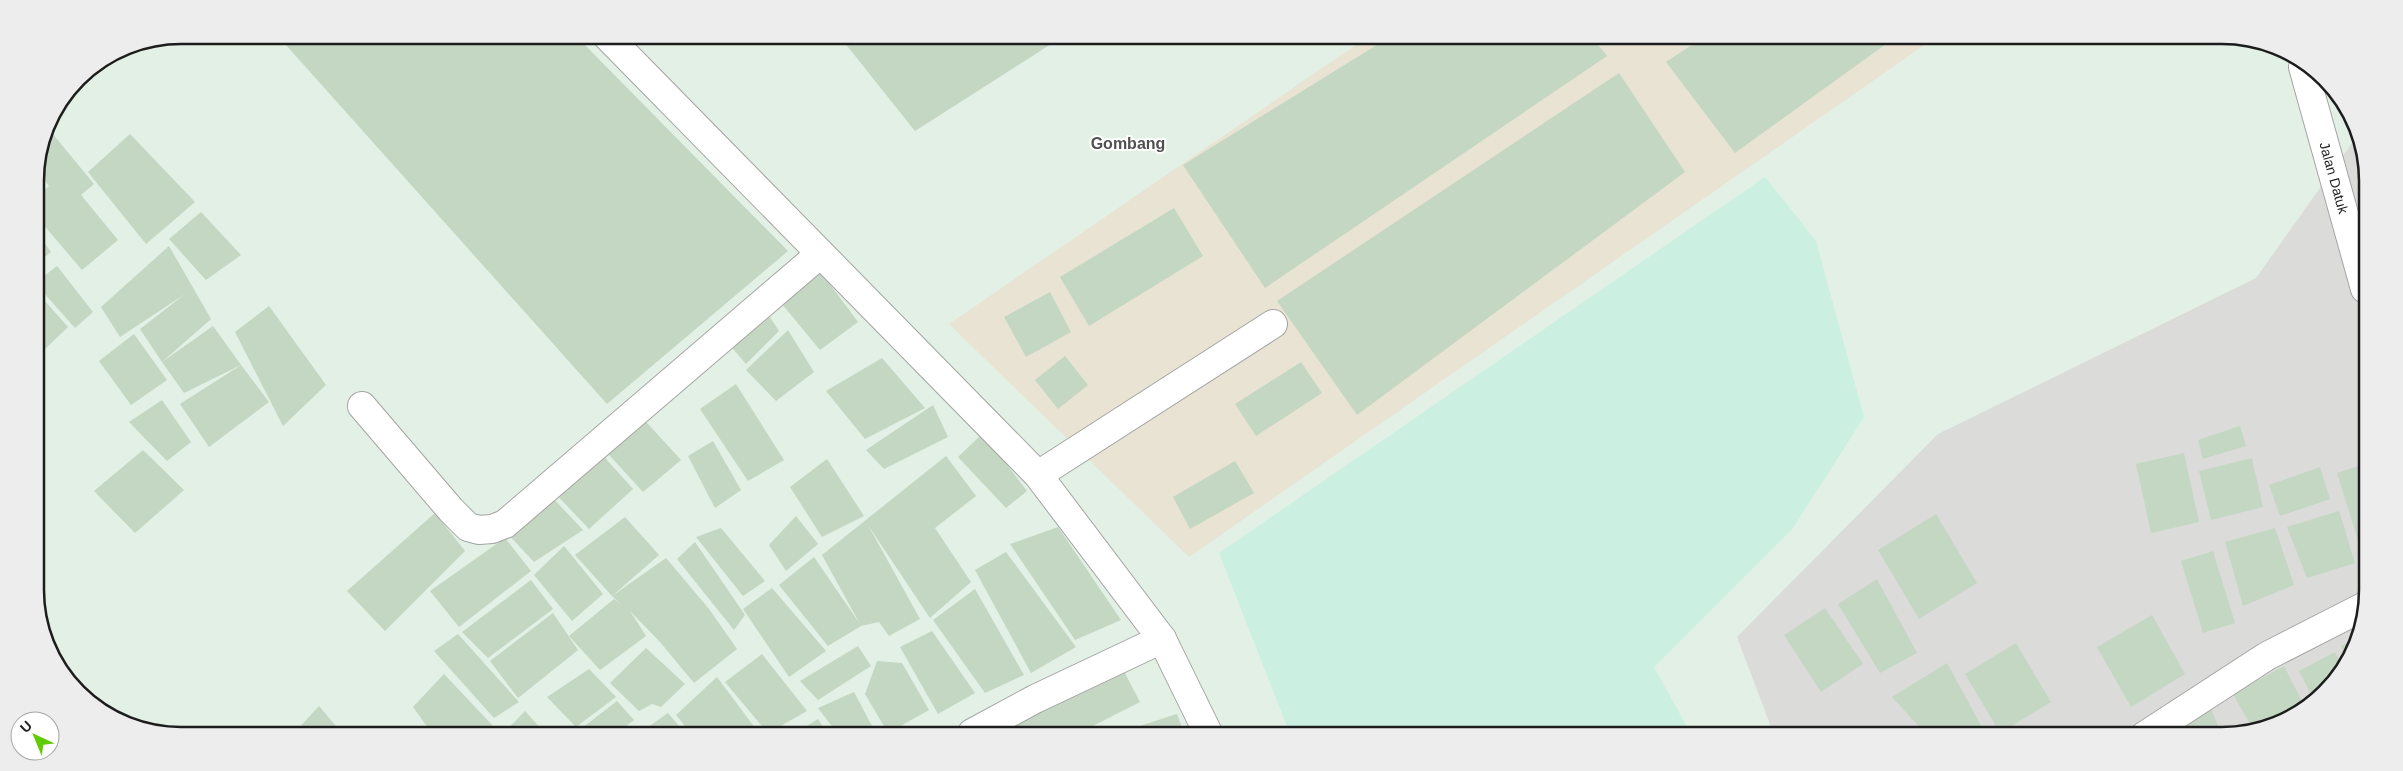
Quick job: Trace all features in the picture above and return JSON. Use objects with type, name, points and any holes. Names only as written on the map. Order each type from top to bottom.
[{"type":"street","points":[[615,44],[820,254],[959,392],[1038,475],[1162,639],[1205,727]]},
{"type":"street","name":"Jalan Datuk","points":[[2304,71],[2359,267]]},
{"type":"street","points":[[362,406],[451,510],[468,527],[479,530],[492,529],[505,524],[820,254]]},
{"type":"street","points":[[1038,475],[1273,324]]},
{"type":"street","points":[[2158,727],[2267,656],[2358,610]]},
{"type":"street","points":[[983,727],[1035,699],[1162,639]]},
{"type":"shaded area","points":[[1357,44],[1926,44],[1189,557],[949,324]]},
{"type":"shaded area","points":[[2354,141],[2359,172],[2358,608],[2355,626],[2349,643],[2331,674],[2319,687],[2306,699],[2283,713],[2249,725],[2231,727],[1771,727],[1737,637],[1938,434],[2256,278]]},
{"type":"green space","points":[[1765,177],[1816,241],[1864,417],[1793,528],[1654,667],[1687,727],[1287,727],[1219,553]]},
{"type":"building","points":[[285,44],[584,44],[788,251],[607,404]]},
{"type":"building","points":[[846,44],[1051,44],[915,131]]},
{"type":"building","points":[[1378,44],[1598,44],[1607,56],[1265,288],[1183,165]]},
{"type":"building","points":[[1693,44],[1886,44],[1735,153],[1666,62]]},
{"type":"building","points":[[1619,73],[1685,172],[1357,415],[1277,301]]},
{"type":"building","points":[[52,133],[94,184],[81,195],[118,240],[82,270],[44,225],[44,190],[49,186],[44,180],[44,172],[46,154]]},
{"type":"building","points":[[130,134],[195,202],[146,244],[88,172]]},
{"type":"building","points":[[1174,208],[1203,256],[1089,326],[1060,277]]},
{"type":"building","points":[[201,212],[241,255],[206,280],[169,239]]},
{"type":"building","points":[[44,242],[51,252],[44,258]]},
{"type":"building","points":[[169,246],[211,319],[162,362],[140,329],[185,294],[120,337],[101,307]]},
{"type":"building","points":[[814,263],[858,322],[820,350],[777,298]]},
{"type":"building","points":[[57,266],[93,312],[75,328],[44,293],[44,276]]},
{"type":"building","points":[[1050,292],[1071,332],[1026,357],[1004,317]]},
{"type":"building","points":[[44,300],[68,327],[44,350]]},
{"type":"building","points":[[269,306],[326,385],[283,426],[235,332]]},
{"type":"building","points":[[763,307],[779,331],[746,364],[728,343]]},
{"type":"building","points":[[213,326],[241,365],[184,393],[162,362]]},
{"type":"building","points":[[788,330],[814,372],[776,401],[746,370]]},
{"type":"building","points":[[134,334],[167,380],[131,405],[99,361]]},
{"type":"building","points":[[1065,356],[1088,385],[1058,409],[1035,380]]},
{"type":"building","points":[[882,358],[925,408],[865,439],[826,391]]},
{"type":"building","points":[[1301,362],[1322,393],[1256,436],[1235,404]]},
{"type":"building","points":[[241,365],[269,402],[209,447],[180,404]]},
{"type":"building","points":[[736,384],[784,460],[748,481],[700,409]]},
{"type":"building","points":[[162,400],[191,442],[167,461],[129,422]]},
{"type":"building","points":[[933,405],[948,437],[884,469],[866,450]]},
{"type":"building","points":[[638,413],[681,460],[643,492],[600,445]]},
{"type":"building","points":[[2240,426],[2246,446],[2203,459],[2198,440]]},
{"type":"building","points":[[983,433],[1027,491],[1006,508],[958,457]]},
{"type":"building","points":[[713,441],[741,490],[715,508],[688,456]]},
{"type":"building","points":[[597,449],[633,489],[589,529],[550,488]]},
{"type":"building","points":[[143,450],[184,490],[135,533],[94,491]]},
{"type":"building","points":[[2184,453],[2199,522],[2151,533],[2136,464]]},
{"type":"building","points":[[946,456],[976,496],[935,528],[971,582],[930,618],[868,525],[920,619],[889,636],[879,622],[861,626],[828,646],[779,585],[814,557],[860,624],[822,555]]},
{"type":"building","points":[[2252,458],[2263,507],[2211,520],[2199,471]]},
{"type":"building","points":[[827,459],[864,516],[822,537],[790,487]]},
{"type":"building","points":[[1235,461],[1254,493],[1190,529],[1173,497]]},
{"type":"building","points":[[2359,466],[2359,543],[2337,473]]},
{"type":"building","points":[[2320,467],[2330,499],[2280,516],[2269,485]]},
{"type":"building","points":[[550,495],[583,530],[534,562],[504,530]]},
{"type":"building","points":[[2339,511],[2355,563],[2307,578],[2287,527]]},
{"type":"building","points":[[435,513],[465,551],[385,631],[347,591]]},
{"type":"building","points":[[1936,514],[1977,583],[1919,619],[1878,550]]},
{"type":"building","points":[[796,516],[818,544],[786,571],[769,545]]},
{"type":"building","points":[[625,517],[659,555],[612,596],[575,555]]},
{"type":"building","points":[[1058,527],[1121,620],[1075,640],[1010,544]]},
{"type":"building","points":[[721,528],[765,581],[743,596],[696,537]]},
{"type":"building","points":[[2275,528],[2294,585],[2243,606],[2225,542]]},
{"type":"building","points":[[505,538],[531,571],[459,627],[430,591]]},
{"type":"building","points":[[695,542],[745,615],[734,630],[677,559]]},
{"type":"building","points":[[564,546],[603,594],[572,621],[534,575]]},
{"type":"building","points":[[2213,551],[2235,623],[2203,633],[2181,561]]},
{"type":"building","points":[[1006,552],[1076,647],[1031,673],[975,570]]},
{"type":"building","points":[[666,558],[709,609],[737,649],[694,683],[660,642],[630,611],[646,636],[600,670],[569,636],[614,599],[622,605],[612,596]]},
{"type":"building","points":[[1877,579],[1917,653],[1880,673],[1838,604]]},
{"type":"building","points":[[531,580],[553,609],[488,658],[462,632]]},
{"type":"building","points":[[772,588],[826,651],[789,677],[743,609]]},
{"type":"building","points":[[975,589],[1024,675],[985,693],[933,620]]},
{"type":"building","points":[[1825,608],[1863,664],[1821,692],[1784,635]]},
{"type":"building","points":[[553,613],[578,650],[518,698],[490,661]]},
{"type":"building","points":[[2152,615],[2185,674],[2131,707],[2097,647]]},
{"type":"building","points":[[932,631],[975,693],[938,714],[900,647]]},
{"type":"building","points":[[458,634],[519,702],[494,718],[434,651]]},
{"type":"building","points":[[2350,642],[2344,653],[2341,646]]},
{"type":"building","points":[[2016,643],[2051,702],[2010,727],[1996,727],[1965,674]]},
{"type":"building","points":[[858,646],[871,666],[818,700],[800,681]]},
{"type":"building","points":[[646,648],[685,684],[661,707],[652,704],[639,711],[610,683]]},
{"type":"building","points":[[2335,652],[2339,661],[2331,674],[2311,694],[2299,671]]},
{"type":"building","points":[[762,654],[807,711],[779,727],[763,727],[725,682]]},
{"type":"building","points":[[1118,660],[1140,702],[1091,727],[1006,727]]},
{"type":"building","points":[[877,661],[902,663],[929,710],[899,727],[884,727],[865,694]]},
{"type":"building","points":[[1947,663],[1982,727],[1920,727],[1892,697]]},
{"type":"building","points":[[2284,666],[2302,702],[2283,713],[2250,725],[2233,694]]},
{"type":"building","points":[[589,669],[616,697],[576,727],[547,697]]},
{"type":"building","points":[[444,674],[493,726],[427,727],[413,707]]},
{"type":"building","points":[[717,677],[754,727],[686,727],[676,715]]},
{"type":"building","points":[[854,692],[872,726],[832,727],[818,708]]},
{"type":"building","points":[[617,701],[634,720],[625,727],[583,727]]},
{"type":"building","points":[[319,706],[337,727],[300,727]]},
{"type":"building","points":[[2211,708],[2218,727],[2178,727]]},
{"type":"building","points":[[525,711],[539,727],[510,727]]},
{"type":"building","points":[[668,713],[680,727],[648,727]]},
{"type":"building","points":[[1177,714],[1182,727],[1137,727]]},
{"type":"building","points":[[818,719],[823,727],[805,727]]},
{"type":"district","name":"Gombang","points":[[1128,143]]}]
